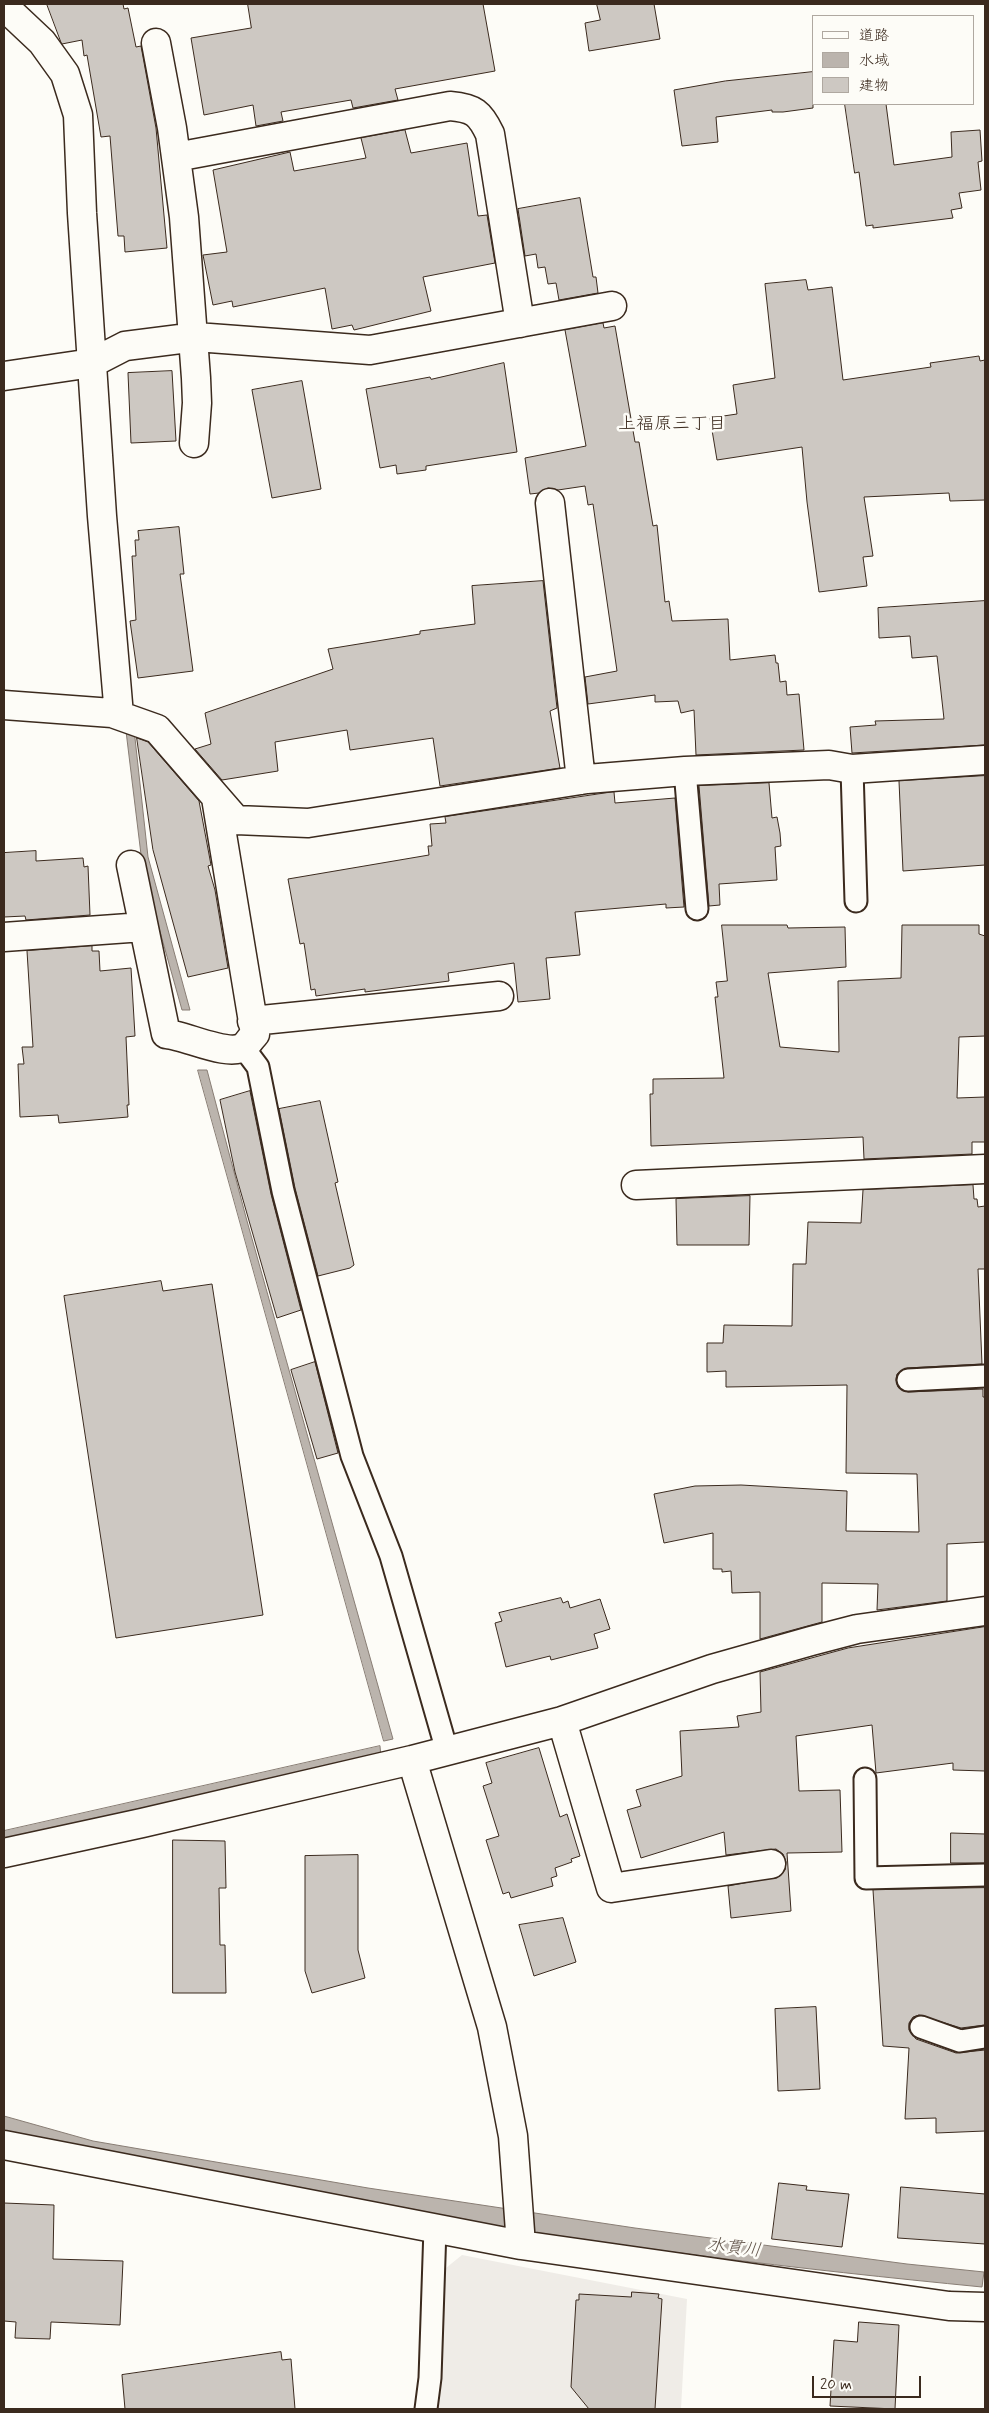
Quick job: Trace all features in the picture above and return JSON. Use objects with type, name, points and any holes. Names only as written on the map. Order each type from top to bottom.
[{"type":"street","points":[[9,11],[42,42],[65,74],[78,115],[92,362],[119,715]]},
{"type":"street","points":[[156,43],[176,156],[184,217],[197,403],[194,443]]},
{"type":"street","points":[[176,156],[450,106],[465,107],[477,113],[490,134],[520,323]]},
{"type":"street","points":[[4,376],[92,362],[125,346],[193,337],[370,350],[612,306]]},
{"type":"street","points":[[550,502],[581,780]]},
{"type":"street","points":[[4,704],[119,715],[157,729],[236,820],[308,823],[581,780],[685,771],[829,765],[852,769],[985,760]]},
{"type":"street","points":[[131,865],[166,1034],[179,1034],[207,1046],[230,1050],[243,1047],[255,1034],[216,798]]},
{"type":"street","points":[[4,937],[143,926]]},
{"type":"street","points":[[252,1021],[499,996]]},
{"type":"street","points":[[636,1185],[985,1169]]},
{"type":"street","points":[[4,1853],[412,1760],[562,1721],[712,1669],[858,1629],[985,1611]]},
{"type":"street","points":[[562,1721],[611,1888],[770,1864]]},
{"type":"street","points":[[412,1760],[492,2026],[513,2136],[521,2245]]},
{"type":"street","points":[[4,2145],[521,2245],[949,2306],[985,2307]]},
{"type":"lane","points":[[852,769],[856,901]]},
{"type":"lane","points":[[685,771],[697,909]]},
{"type":"lane","points":[[243,1047],[258,1067],[283,1191],[352,1456],[391,1556],[448,1750]]},
{"type":"lane","points":[[908,1380],[985,1376]]},
{"type":"lane","points":[[865,1779],[866,1878],[985,1875]]},
{"type":"lane","points":[[921,2027],[960,2041],[985,2036]]},
{"type":"lane","points":[[426,2409],[430,2378],[435,2228]]},
{"type":"shaded area","points":[[462,2255],[687,2299],[681,2409],[438,2409],[441,2384],[441,2272]]},
{"type":"water","points":[[134,729],[148,857],[190,1010],[182,1010],[143,871],[126,731]]},
{"type":"water","points":[[198,1070],[207,1070],[247,1221],[393,1739],[384,1741]]},
{"type":"water","points":[[380,1746],[381,1757],[4,1841],[4,1831]]},
{"type":"water","name":"水貫川","points":[[4,2116],[93,2141],[368,2188],[635,2228],[907,2264],[984,2272],[982,2287],[774,2265],[636,2247],[498,2227],[376,2206],[4,2135]]},
{"type":"building","points":[[47,4],[123,4],[124,9],[128,8],[136,47],[141,46],[156,128],[167,248],[125,252],[124,236],[118,236],[110,136],[101,137],[87,55],[84,56],[82,40],[62,44]]},
{"type":"building","points":[[248,4],[483,4],[495,71],[395,89],[398,100],[353,108],[351,100],[281,112],[283,121],[256,126],[253,105],[204,115],[191,38],[251,28]]},
{"type":"building","points":[[597,4],[654,4],[660,39],[589,51],[585,23],[600,20]]},
{"type":"building","points":[[812,72],[813,108],[783,112],[772,112],[772,110],[716,117],[718,142],[682,146],[674,90],[725,81]]},
{"type":"building","points":[[845,105],[886,105],[894,165],[952,157],[951,132],[980,130],[982,161],[978,162],[981,190],[959,193],[962,208],[951,210],[953,218],[873,228],[873,225],[866,226],[859,172],[855,173]]},
{"type":"building","points":[[405,130],[411,153],[467,143],[478,216],[487,215],[495,263],[423,277],[431,311],[354,330],[352,325],[332,329],[325,288],[233,307],[232,301],[213,305],[203,255],[227,252],[213,170],[290,152],[294,171],[366,158],[361,138]]},
{"type":"building","points":[[580,198],[593,277],[596,277],[598,293],[559,300],[556,283],[548,284],[545,267],[538,268],[536,254],[525,256],[518,209]]},
{"type":"building","points":[[806,280],[808,290],[832,287],[843,380],[931,367],[930,363],[979,356],[980,361],[985,360],[985,500],[950,501],[949,493],[864,497],[873,556],[863,557],[867,586],[819,592],[802,447],[717,460],[710,418],[737,414],[733,385],[775,378],[765,284]]},
{"type":"building","points":[[603,323],[604,328],[615,326],[635,442],[639,442],[653,526],[657,525],[665,602],[669,601],[672,621],[728,619],[730,660],[775,655],[780,682],[786,681],[787,695],[799,694],[804,750],[696,755],[694,710],[681,713],[678,701],[655,702],[655,695],[588,704],[585,677],[617,671],[593,504],[588,505],[585,486],[558,490],[548,488],[539,493],[530,494],[525,458],[586,446],[565,330]]},
{"type":"building","points":[[504,363],[517,452],[426,466],[426,470],[397,474],[396,465],[380,468],[366,389],[430,377],[431,379]]},
{"type":"building","points":[[172,371],[176,441],[131,443],[128,373]]},
{"type":"building","points":[[302,381],[321,489],[272,498],[252,390]]},
{"type":"building","points":[[179,527],[184,574],[180,574],[193,671],[138,678],[130,621],[136,620],[132,556],[136,556],[135,540],[139,540],[138,531]]},
{"type":"building","points":[[543,581],[557,708],[550,711],[560,768],[440,786],[433,738],[350,750],[347,730],[275,742],[278,771],[222,780],[195,749],[211,744],[205,713],[333,669],[328,649],[420,634],[420,631],[475,624],[472,586]]},
{"type":"building","points":[[985,601],[985,745],[852,753],[850,727],[876,725],[875,721],[944,719],[937,656],[912,658],[910,636],[879,638],[878,608]]},
{"type":"building","points":[[137,738],[148,742],[199,801],[211,865],[208,866],[215,890],[228,968],[188,977],[153,850]]},
{"type":"building","points":[[985,776],[985,865],[903,871],[899,781]]},
{"type":"building","points":[[769,783],[772,818],[777,817],[780,833],[781,846],[775,847],[777,880],[719,884],[720,905],[709,906],[699,786]]},
{"type":"building","points":[[614,792],[615,803],[675,798],[684,907],[666,908],[666,904],[575,912],[580,955],[546,958],[550,999],[518,1002],[514,963],[448,973],[449,981],[365,992],[365,989],[316,996],[315,989],[311,990],[304,943],[300,944],[288,879],[429,855],[428,846],[432,846],[430,824],[446,823],[445,817]]},
{"type":"building","points":[[36,851],[36,861],[83,858],[84,867],[88,866],[90,915],[26,920],[25,916],[4,917],[4,853]]},
{"type":"building","points":[[722,925],[787,925],[788,928],[845,927],[846,967],[768,973],[780,1047],[839,1052],[838,981],[901,978],[902,925],[979,925],[979,934],[985,936],[985,1036],[959,1037],[957,1098],[985,1097],[985,1142],[972,1142],[972,1154],[864,1159],[863,1137],[651,1146],[650,1094],[653,1094],[653,1079],[724,1078],[715,997],[718,997],[716,982],[727,981]]},
{"type":"building","points":[[92,946],[92,951],[99,951],[100,971],[131,968],[135,1036],[126,1037],[128,1117],[59,1123],[58,1115],[20,1117],[18,1064],[24,1064],[22,1047],[33,1047],[27,951]]},
{"type":"building","points":[[250,1091],[271,1194],[301,1310],[277,1318],[235,1172],[220,1100]]},
{"type":"building","points":[[320,1101],[338,1182],[335,1183],[354,1265],[350,1268],[318,1276],[295,1188],[279,1109]]},
{"type":"building","points":[[973,1185],[974,1199],[977,1199],[978,1207],[985,1206],[985,1269],[978,1269],[982,1364],[907,1368],[897,1374],[896,1380],[898,1387],[908,1392],[983,1389],[983,1397],[985,1397],[985,1542],[947,1544],[947,1601],[877,1610],[878,1584],[822,1583],[822,1622],[760,1639],[760,1592],[732,1593],[731,1571],[722,1572],[722,1569],[713,1569],[713,1533],[664,1543],[654,1494],[695,1486],[741,1485],[847,1491],[846,1531],[919,1532],[917,1474],[846,1473],[847,1385],[726,1387],[726,1371],[707,1372],[707,1343],[723,1343],[724,1325],[792,1326],[793,1264],[806,1264],[808,1222],[861,1223],[863,1190]]},
{"type":"building","points":[[750,1196],[749,1245],[677,1245],[676,1199]]},
{"type":"building","points":[[161,1281],[163,1291],[212,1284],[263,1615],[116,1638],[64,1296]]},
{"type":"building","points":[[315,1362],[338,1453],[317,1459],[291,1370]]},
{"type":"building","points":[[561,1598],[563,1603],[568,1601],[570,1608],[600,1599],[610,1629],[594,1634],[598,1648],[551,1660],[550,1656],[506,1667],[495,1623],[502,1621],[499,1613]]},
{"type":"building","points":[[985,1627],[985,1771],[953,1770],[953,1763],[876,1773],[872,1725],[796,1736],[799,1791],[840,1790],[842,1852],[787,1853],[791,1911],[731,1918],[728,1886],[780,1876],[785,1870],[786,1862],[783,1854],[776,1849],[726,1855],[724,1832],[641,1858],[627,1810],[641,1806],[636,1790],[682,1776],[680,1731],[739,1727],[737,1716],[761,1712],[760,1672],[848,1648]]},
{"type":"building","points":[[539,1748],[560,1817],[567,1814],[580,1856],[571,1859],[572,1862],[555,1868],[557,1876],[551,1878],[553,1886],[511,1898],[509,1892],[503,1894],[486,1840],[499,1836],[483,1786],[492,1783],[486,1763]]},
{"type":"building","points":[[951,1833],[985,1834],[985,1863],[951,1863]]},
{"type":"building","points":[[173,1840],[225,1841],[226,1888],[219,1888],[220,1945],[225,1945],[226,1993],[173,1993]]},
{"type":"building","points":[[358,1855],[358,1950],[365,1978],[312,1993],[305,1971],[305,1856]]},
{"type":"building","points":[[985,1888],[985,2025],[961,2028],[919,2015],[913,2017],[909,2023],[909,2030],[916,2039],[956,2053],[985,2050],[985,2131],[936,2133],[936,2118],[905,2119],[909,2048],[883,2046],[873,1890]]},
{"type":"building","points":[[563,1918],[576,1962],[534,1976],[519,1925]]},
{"type":"building","points":[[816,2007],[820,2089],[778,2091],[775,2009]]},
{"type":"building","points":[[779,2183],[807,2186],[806,2190],[849,2194],[842,2247],[772,2239]]},
{"type":"building","points":[[901,2187],[985,2194],[985,2244],[898,2238]]},
{"type":"building","points":[[4,2203],[54,2205],[53,2259],[123,2261],[120,2325],[51,2322],[50,2339],[15,2338],[16,2322],[4,2321]]},
{"type":"building","points":[[632,2292],[659,2294],[658,2298],[662,2299],[655,2409],[589,2409],[571,2387],[576,2300],[579,2300],[579,2294],[631,2297]]},
{"type":"building","points":[[859,2322],[899,2325],[895,2409],[830,2406],[834,2340],[857,2342]]},
{"type":"building","points":[[281,2352],[282,2360],[291,2359],[295,2409],[125,2409],[122,2375]]},
{"type":"district","name":"上福原三丁目","points":[[672,425]]}]
